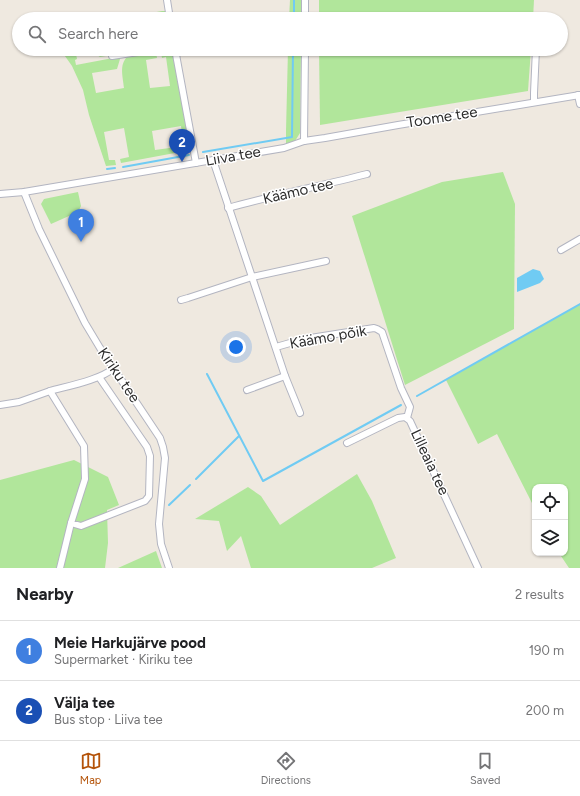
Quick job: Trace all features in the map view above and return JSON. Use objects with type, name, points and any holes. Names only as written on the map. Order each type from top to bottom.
[{"type":"street","points":[[167,0],[169,12]]},
{"type":"street","points":[[305,0],[305,12]]},
{"type":"street","points":[[176,56],[196,163]]},
{"type":"street","points":[[304,141],[305,56]]},
{"type":"street","points":[[534,101],[536,56]]},
{"type":"street","points":[[579,95],[580,104]]},
{"type":"street","name":"Toome tee","points":[[304,141],[534,101],[579,95]]},
{"type":"street","name":"Liiva tee","points":[[0,194],[24,192],[284,148],[304,141]]},
{"type":"street","points":[[213,160],[285,376],[300,413]]},
{"type":"street","name":"Käämo tee","points":[[228,208],[263,198],[301,191],[367,174]]},
{"type":"street","name":"Kiriku tee","points":[[24,192],[27,203],[85,323],[157,432],[163,447],[165,458],[158,524],[161,544],[169,568]]},
{"type":"street","points":[[561,250],[580,239]]},
{"type":"street","points":[[181,300],[252,277],[326,262]]},
{"type":"street","name":"Käämo põik","points":[[276,347],[304,339],[374,328],[380,330],[401,388],[409,402],[410,407],[407,418]]},
{"type":"street","points":[[0,405],[19,402],[99,377],[110,372],[114,368]]},
{"type":"street","points":[[247,390],[285,376]]},
{"type":"street","points":[[71,523],[81,526],[145,501],[149,496],[150,456],[147,447],[99,377]]},
{"type":"street","points":[[50,392],[84,446],[85,478],[71,523],[60,568]]},
{"type":"street","name":"Lilleaia tee","points":[[347,443],[398,418],[407,418],[412,423],[478,568]]},
{"type":"green space","points":[[290,0],[301,0],[301,12],[289,12]]},
{"type":"green space","points":[[319,0],[534,0],[533,12],[319,12]]},
{"type":"green space","points":[[65,56],[76,56],[77,59],[75,60],[76,65],[113,58],[120,59],[117,69],[92,73],[96,93],[124,88],[122,67],[127,57],[157,56],[157,58],[146,60],[150,88],[170,86],[166,57],[162,58],[162,56],[174,56],[187,131],[182,134],[181,126],[152,131],[155,150],[184,146],[183,138],[188,137],[191,150],[121,163],[120,159],[129,157],[124,128],[104,132],[109,160],[115,160],[116,165],[106,166],[89,115],[83,90],[72,66]]},
{"type":"green space","points":[[288,56],[301,56],[300,133],[295,141],[286,144]]},
{"type":"green space","points":[[319,56],[530,56],[528,91],[320,125]]},
{"type":"green space","points":[[503,172],[515,204],[514,329],[405,385],[352,216],[442,182]]},
{"type":"green space","points":[[78,192],[81,206],[78,212],[51,224],[41,204],[44,199]]},
{"type":"green space","points":[[580,304],[580,568],[569,568],[561,556],[568,556],[568,484],[532,484],[532,503],[497,434],[478,444],[446,380]]},
{"type":"green space","points":[[74,460],[108,477],[119,505],[107,510],[108,543],[105,568],[0,568],[0,480]]},
{"type":"green space","points":[[357,474],[372,501],[396,558],[372,568],[251,568],[241,536],[227,551],[219,521],[195,519],[248,487],[261,496],[280,525]]},
{"type":"green space","points":[[156,551],[162,568],[118,568]]},
{"type":"water","points":[[533,269],[540,271],[544,279],[540,283],[517,292],[517,278]]},
{"type":"waterway","points":[[294,0],[294,12]]},
{"type":"waterway","points":[[203,152],[292,137],[293,56]]},
{"type":"waterway","points":[[123,167],[189,155]]},
{"type":"waterway","points":[[107,169],[115,168]]},
{"type":"waterway","points":[[417,396],[580,304]]},
{"type":"waterway","points":[[207,374],[263,481],[401,405]]},
{"type":"waterway","points":[[196,479],[239,436]]},
{"type":"waterway","points":[[169,505],[190,485]]},
{"type":"place","name":"Välja tee","points":[[182,162]]},
{"type":"place","name":"Meie Harkujärve pood","points":[[81,242]]}]
